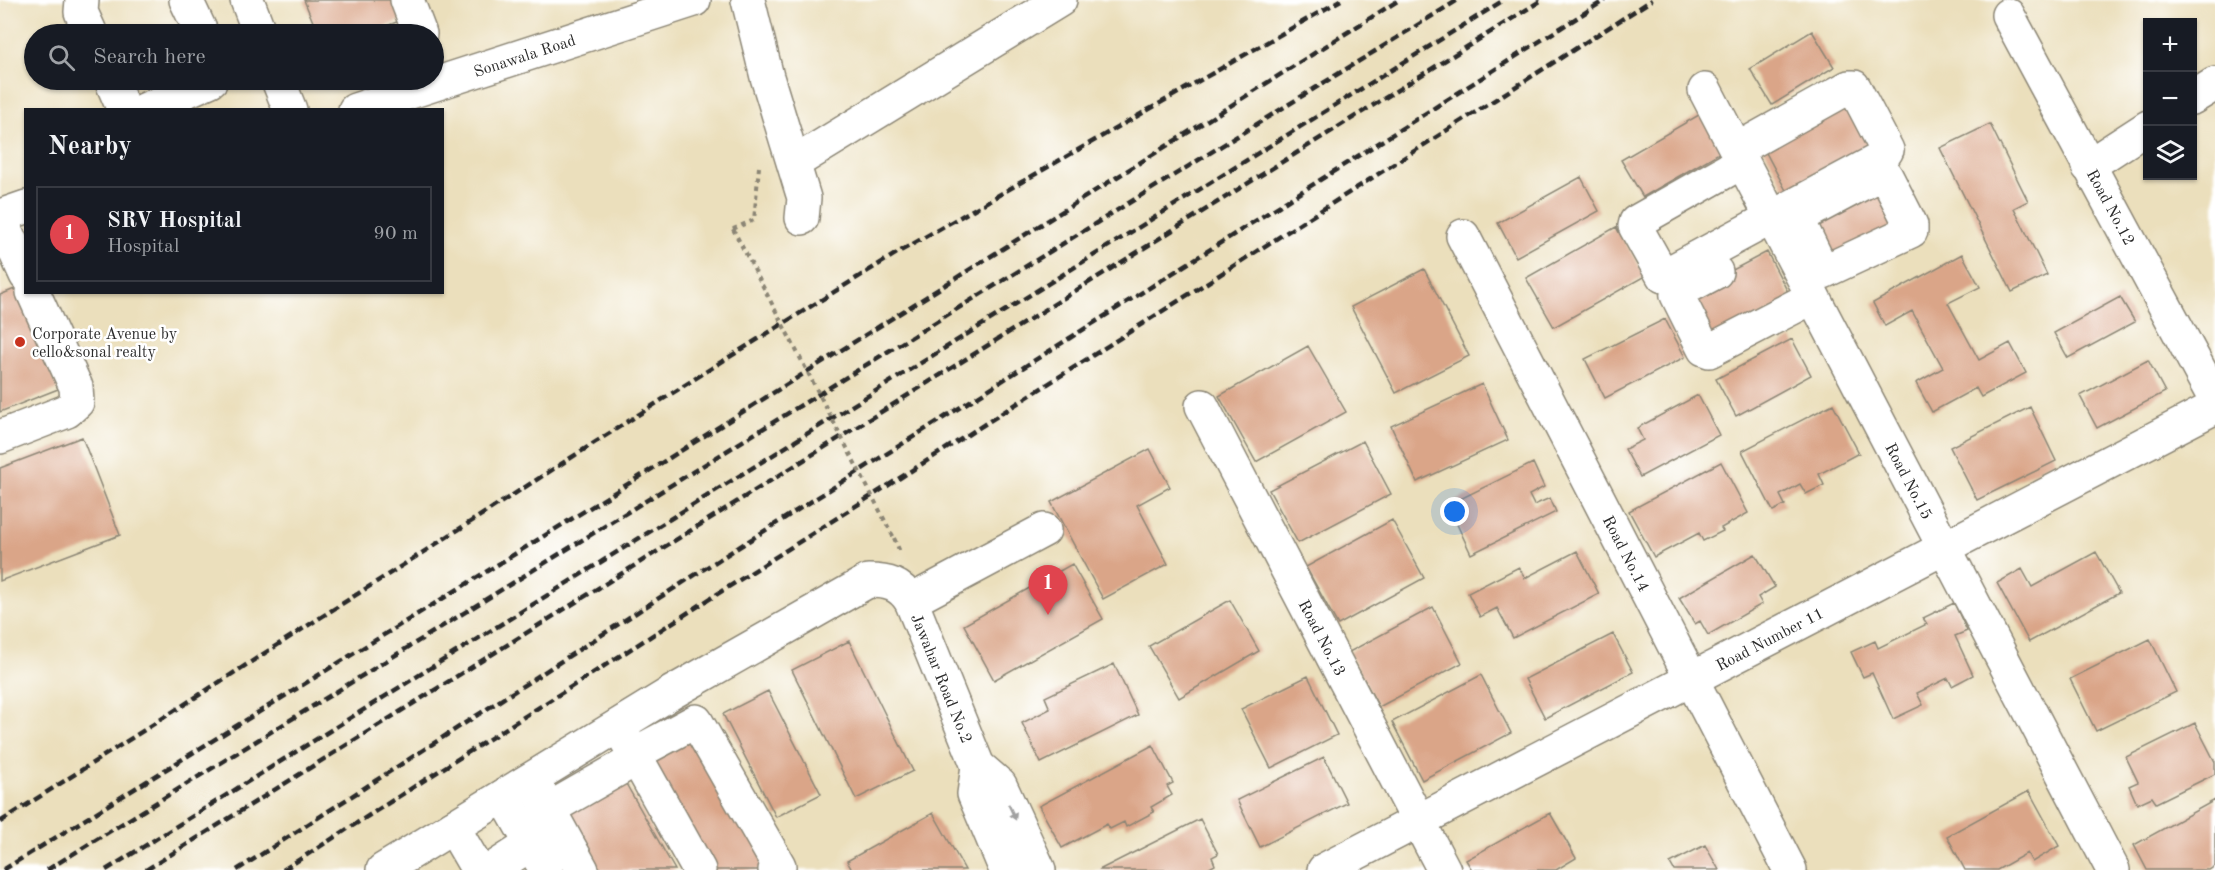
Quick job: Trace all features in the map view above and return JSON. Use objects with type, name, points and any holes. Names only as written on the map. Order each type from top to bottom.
[{"type":"street","points":[[82,0],[81,12],[86,24]]},
{"type":"street","points":[[186,0],[197,24]]},
{"type":"street","points":[[246,0],[256,24]]},
{"type":"street","points":[[407,0],[416,24]]},
{"type":"street","name":"Sonawala Road","points":[[444,73],[694,0]]},
{"type":"street","points":[[748,0],[767,77],[804,198],[802,218]]},
{"type":"street","points":[[796,168],[1060,0]]},
{"type":"street","name":"Road No.12","points":[[2008,15],[2088,166],[2204,350],[2215,399]]},
{"type":"street","points":[[2197,95],[2215,84]]},
{"type":"street","points":[[1782,234],[1665,276],[1661,275],[1635,226],[1636,222],[1741,155],[1849,87],[1854,87],[1886,145],[1885,154],[1782,234],[1680,291],[1677,295],[1704,350],[1714,350],[1806,301]]},
{"type":"street","points":[[115,90],[123,108]]},
{"type":"street","points":[[149,108],[189,90]]},
{"type":"street","points":[[282,90],[289,108]]},
{"type":"street","name":"Sonawala Road","points":[[360,108],[401,90]]},
{"type":"street","name":"Road No.15","points":[[1706,90],[1782,234],[1806,301],[1944,548],[2113,870]]},
{"type":"street","points":[[2088,166],[2143,130]]},
{"type":"street","points":[[24,210],[7,233],[24,271]]},
{"type":"street","name":"Road No.14","points":[[1463,236],[1790,870]]},
{"type":"street","points":[[0,437],[67,411],[77,402],[76,387],[34,294]]},
{"type":"street","name":"Road No.13","points":[[1202,406],[1444,870]]},
{"type":"street","name":"Road Number 11","points":[[1324,870],[2215,407]]},
{"type":"street","points":[[383,870],[671,693],[868,581],[887,581],[908,595],[1044,530]]},
{"type":"street","name":"Jawahar Road No.2","points":[[908,595],[978,766]]},
{"type":"street","points":[[671,693],[687,723]]},
{"type":"street","points":[[549,809],[687,723],[696,720],[779,866],[776,870]]},
{"type":"street","points":[[611,729],[699,870]]},
{"type":"street","points":[[629,760],[684,870]]},
{"type":"street","points":[[978,766],[974,794],[1006,870]]},
{"type":"street","points":[[978,766],[1000,785],[1039,870]]},
{"type":"street","points":[[532,779],[582,870]]},
{"type":"street","points":[[491,870],[539,857],[504,796]]},
{"type":"street","points":[[453,827],[478,870]]},
{"type":"path","points":[[733,229],[894,538]]},
{"type":"building","points":[[304,0],[400,0],[407,18],[392,24],[314,24]]},
{"type":"building","points":[[1812,31],[1834,67],[1772,105],[1750,69]]},
{"type":"building","points":[[1853,99],[1879,149],[1790,198],[1763,147]]},
{"type":"building","points":[[1704,112],[1726,149],[1643,197],[1621,160]]},
{"type":"building","points":[[1990,124],[2028,201],[2014,208],[2047,275],[2012,292],[1940,148]]},
{"type":"building","points":[[1581,177],[1599,211],[1516,257],[1498,223]]},
{"type":"building","points":[[1883,178],[1908,228],[1824,269],[1799,220]]},
{"type":"building","points":[[1616,227],[1645,276],[1554,327],[1526,278]]},
{"type":"building","points":[[1767,252],[1792,300],[1708,344],[1683,296]]},
{"type":"building","points":[[1962,254],[1980,287],[1948,303],[1979,360],[2010,343],[2026,373],[1981,397],[1976,388],[1932,412],[1916,383],[1943,368],[1912,311],[1885,326],[1873,303]]},
{"type":"building","points":[[1424,269],[1469,356],[1396,393],[1351,307]]},
{"type":"building","name":"Corporate Avenue by cello&sonal realty","points":[[17,288],[58,389],[0,412],[0,295]]},
{"type":"building","points":[[2120,297],[2135,322],[2068,358],[2054,333]]},
{"type":"building","points":[[1665,319],[1685,357],[1605,398],[1585,359]]},
{"type":"building","points":[[1792,339],[1811,375],[1736,416],[1716,379]]},
{"type":"building","points":[[1308,346],[1346,412],[1256,462],[1219,396]]},
{"type":"building","points":[[2148,360],[2165,392],[2097,428],[2080,396]]},
{"type":"building","points":[[1482,384],[1508,440],[1417,482],[1391,426]]},
{"type":"building","points":[[1698,395],[1719,435],[1640,477],[1625,449],[1643,440],[1637,428]]},
{"type":"building","points":[[1833,404],[1859,453],[1819,474],[1824,485],[1806,494],[1800,484],[1780,495],[1785,505],[1773,511],[1742,451]]},
{"type":"building","points":[[2030,407],[2056,461],[1977,500],[1950,447]]},
{"type":"building","points":[[82,437],[120,535],[0,581],[0,468]]},
{"type":"building","points":[[1363,441],[1391,494],[1298,543],[1269,490]]},
{"type":"building","points":[[1150,449],[1170,487],[1137,505],[1168,564],[1103,599],[1051,502]]},
{"type":"building","points":[[1721,462],[1748,513],[1721,528],[1723,531],[1703,541],[1699,533],[1654,557],[1629,511]]},
{"type":"building","points":[[1533,463],[1544,487],[1529,495],[1534,505],[1550,498],[1556,512],[1471,554],[1448,505]]},
{"type":"building","points":[[1392,520],[1424,578],[1338,625],[1306,567]]},
{"type":"building","points":[[1577,551],[1599,594],[1513,638],[1497,608],[1480,617],[1468,593],[1519,567],[1525,578]]},
{"type":"building","points":[[2096,552],[2119,593],[2029,642],[1997,583],[2022,569],[2032,587]]},
{"type":"building","points":[[1755,554],[1775,587],[1758,597],[1762,604],[1708,635],[1700,621],[1695,624],[1679,598]]},
{"type":"building","points":[[1072,564],[1103,619],[994,680],[964,625]]},
{"type":"building","points":[[1230,600],[1259,651],[1179,698],[1149,646]]},
{"type":"building","points":[[1954,603],[1967,631],[1955,636],[1973,675],[1952,686],[1948,678],[1917,693],[1923,705],[1893,719],[1872,673],[1863,677],[1851,652],[1875,641],[1878,648],[1927,624],[1923,618]]},
{"type":"building","points":[[1433,607],[1462,663],[1379,707],[1349,652]]},
{"type":"building","points":[[1613,634],[1633,672],[1545,718],[1525,679]]},
{"type":"building","points":[[2150,639],[2176,692],[2096,731],[2070,679]]},
{"type":"building","points":[[849,641],[913,771],[856,799],[792,670]]},
{"type":"building","points":[[1114,664],[1138,715],[1041,763],[1022,723],[1050,709],[1045,697]]},
{"type":"building","points":[[1481,675],[1511,733],[1422,780],[1392,722]]},
{"type":"building","points":[[1308,676],[1337,735],[1271,768],[1241,709]]},
{"type":"building","points":[[768,691],[821,794],[776,817],[723,714]]},
{"type":"building","points":[[2195,723],[2215,762],[2215,774],[2156,803],[2152,797],[2137,804],[2129,786],[2138,782],[2126,757]]},
{"type":"building","points":[[694,726],[771,864],[760,870],[705,870],[641,757]]},
{"type":"building","points":[[1153,745],[1173,783],[1167,786],[1172,795],[1151,807],[1154,812],[1126,827],[1124,822],[1110,829],[1107,824],[1062,848],[1039,806]]},
{"type":"building","points":[[1324,757],[1347,803],[1260,847],[1237,800]]},
{"type":"building","points":[[621,775],[675,870],[590,870],[557,813]]},
{"type":"building","points":[[2029,791],[2059,846],[2032,862],[2027,853],[1997,870],[1965,870],[1947,836]]},
{"type":"building","points":[[2215,800],[2215,866],[2209,870],[2147,870],[2134,845]]},
{"type":"building","points":[[933,813],[965,870],[852,870],[847,861]]},
{"type":"building","points":[[1550,813],[1576,858],[1556,870],[1472,870],[1466,860]]},
{"type":"building","points":[[1200,819],[1218,854],[1212,857],[1215,865],[1206,870],[1099,870]]},
{"type":"building","points":[[1705,845],[1719,870],[1674,870],[1670,863]]},
{"type":"railway","points":[[0,822],[718,364],[897,253],[1341,0]]},
{"type":"railway","points":[[3,870],[612,494],[1399,0]]},
{"type":"railway","points":[[47,870],[1458,0]]},
{"type":"railway","points":[[106,870],[1504,0]]},
{"type":"railway","points":[[146,870],[1542,0]]},
{"type":"railway","points":[[237,870],[701,571],[1605,0]]},
{"type":"railway","points":[[283,870],[1652,0]]},
{"type":"place","name":"Corporate Avenue by cello&sonal realty","points":[[20,342]]},
{"type":"place","name":"SRV Hospital","points":[[1048,615]]}]
